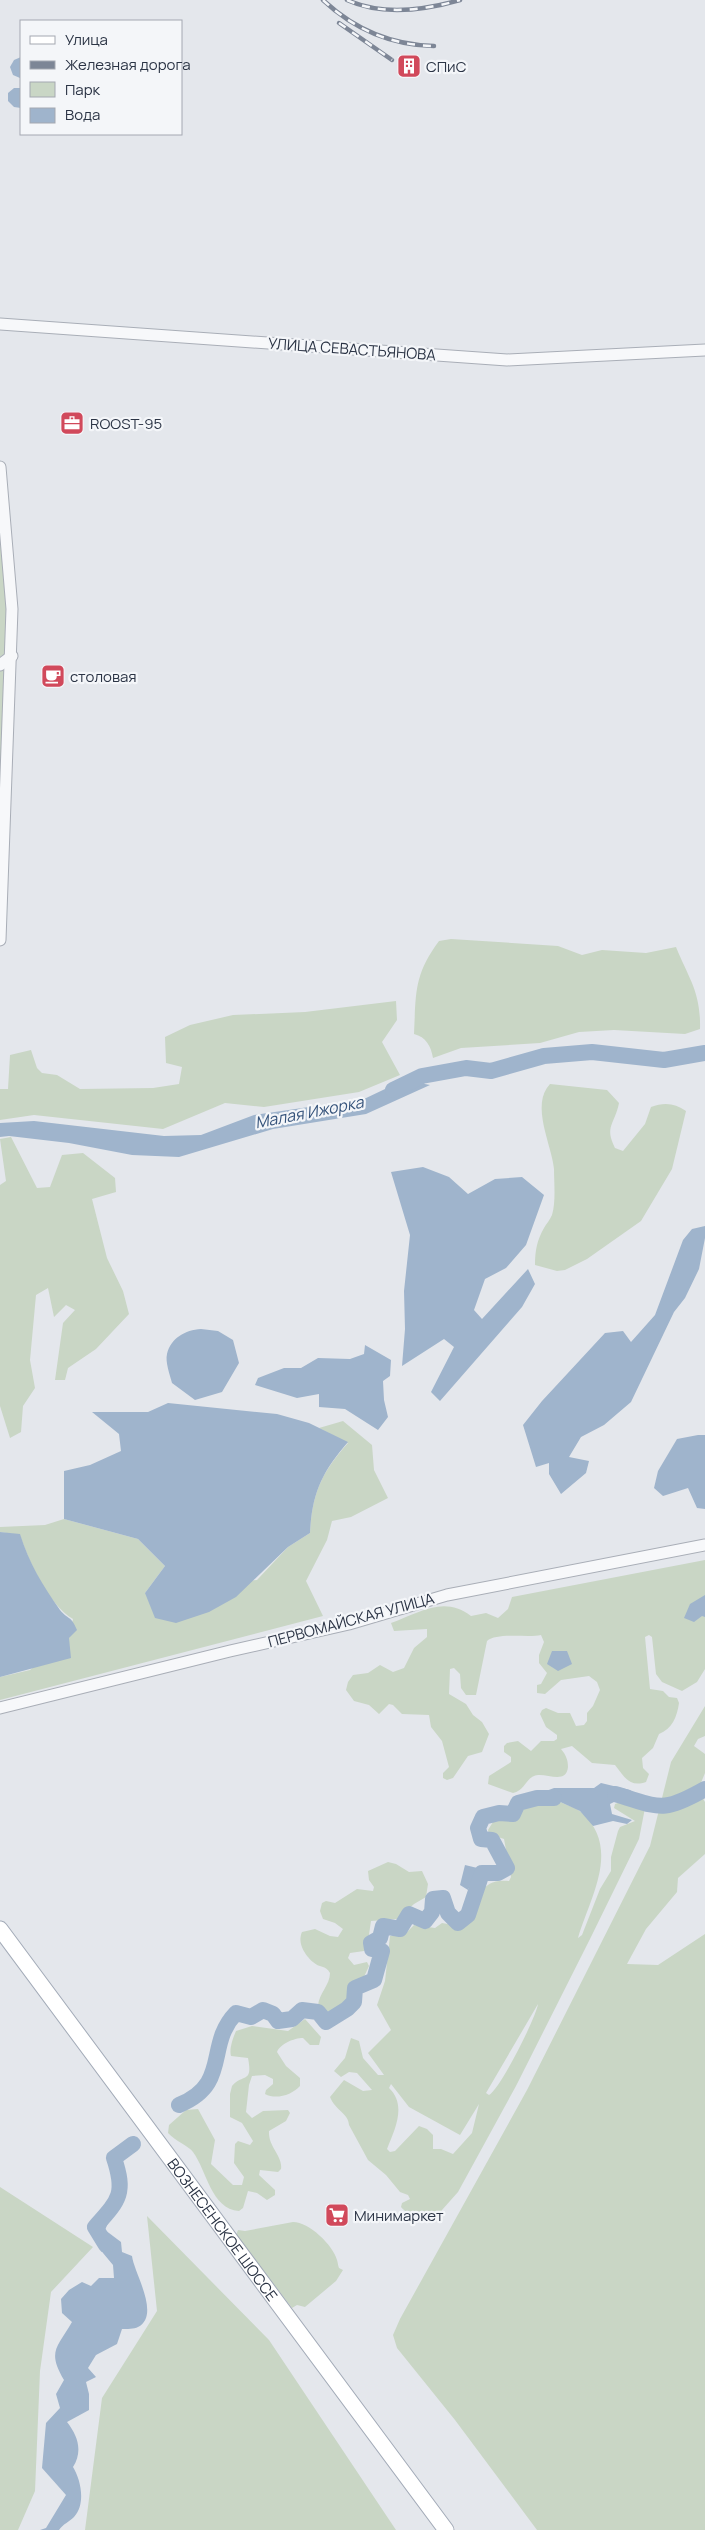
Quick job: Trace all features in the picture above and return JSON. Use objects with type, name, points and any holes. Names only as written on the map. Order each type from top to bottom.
[{"type":"main road","name":"ВОЗНЕСЕНСКОЕ ШОССЕ","points":[[0,1929],[446,2530]]},
{"type":"street","name":"УЛИЦА СЕВАСТЬЯНОВА","points":[[0,324],[507,360],[705,350]]},
{"type":"street","points":[[0,467],[12,609],[12,656],[0,940]]},
{"type":"street","points":[[0,665],[12,656]]},
{"type":"street","name":"ПЕРВОМАЙСКАЯ УЛИЦА","points":[[0,1708],[230,1651],[349,1624],[447,1595],[705,1544]]},
{"type":"green space","points":[[0,540],[7,626],[4,654],[0,657]]},
{"type":"green space","points":[[3,669],[6,672],[0,839],[0,671]]},
{"type":"green space","points":[[451,939],[558,946],[582,955],[602,950],[646,953],[676,947],[696,995],[700,1016],[700,1029],[685,1034],[614,1030],[579,1032],[540,1043],[461,1048],[433,1058],[427,1043],[422,1037],[414,1034],[416,995],[421,974],[431,953],[439,941]]},
{"type":"green space","points":[[396,1001],[397,1020],[382,1042],[400,1075],[359,1092],[264,1107],[225,1103],[163,1129],[34,1115],[0,1120],[0,1089],[8,1089],[10,1055],[31,1050],[37,1068],[42,1073],[57,1075],[80,1089],[153,1088],[179,1084],[182,1067],[166,1063],[165,1037],[190,1025],[233,1015],[305,1012]]},
{"type":"green space","points":[[550,1084],[607,1090],[619,1103],[611,1125],[610,1135],[615,1148],[623,1151],[645,1124],[651,1107],[669,1104],[678,1106],[686,1111],[672,1169],[641,1221],[587,1259],[565,1270],[557,1271],[535,1265],[538,1241],[552,1215],[554,1204],[554,1169],[542,1114],[544,1093]]},
{"type":"green space","points":[[11,1137],[37,1188],[50,1187],[62,1155],[83,1153],[115,1178],[116,1192],[92,1199],[107,1258],[123,1291],[129,1314],[96,1349],[68,1368],[65,1380],[55,1380],[63,1323],[75,1310],[66,1305],[54,1317],[48,1288],[36,1295],[30,1360],[35,1388],[23,1406],[21,1432],[10,1438],[0,1406],[0,1185],[6,1181],[0,1139]]},
{"type":"green space","points":[[343,1421],[372,1445],[374,1470],[388,1498],[351,1517],[332,1521],[327,1540],[306,1581],[323,1616],[0,1700],[0,1677],[30,1670],[69,1638],[73,1619],[55,1603],[40,1582],[20,1535],[0,1532],[0,1527],[45,1525],[64,1519],[138,1539],[165,1566],[145,1593],[257,1580],[288,1547],[310,1533],[313,1506],[320,1484],[331,1464],[348,1443],[319,1428]]},
{"type":"green space","points":[[705,1560],[705,1669],[697,1682],[682,1691],[662,1682],[656,1674],[652,1637],[649,1635],[645,1637],[650,1689],[663,1691],[669,1697],[677,1698],[679,1703],[673,1722],[664,1732],[659,1734],[653,1748],[642,1758],[643,1768],[649,1774],[646,1782],[631,1782],[624,1777],[615,1765],[592,1763],[572,1746],[561,1749],[568,1764],[566,1773],[563,1776],[534,1776],[520,1790],[513,1793],[488,1784],[489,1776],[511,1762],[511,1757],[504,1752],[504,1746],[507,1743],[518,1741],[531,1751],[541,1741],[554,1741],[557,1739],[557,1735],[546,1727],[540,1714],[542,1710],[546,1708],[558,1713],[570,1713],[576,1726],[584,1725],[587,1721],[587,1713],[593,1706],[600,1690],[597,1682],[589,1676],[561,1680],[545,1694],[537,1693],[537,1685],[541,1684],[547,1673],[539,1663],[539,1655],[544,1642],[541,1635],[505,1636],[492,1638],[487,1641],[476,1695],[466,1695],[461,1688],[460,1674],[454,1668],[450,1669],[449,1694],[466,1704],[473,1715],[482,1722],[489,1734],[482,1752],[468,1756],[453,1778],[447,1780],[443,1778],[443,1773],[449,1767],[442,1741],[431,1727],[429,1715],[402,1714],[393,1705],[389,1704],[379,1714],[369,1705],[354,1701],[346,1690],[348,1682],[353,1675],[368,1673],[380,1665],[393,1672],[404,1668],[414,1648],[427,1637],[427,1629],[394,1631],[391,1623],[421,1611],[441,1606],[461,1610],[471,1616],[486,1613],[498,1618],[508,1609],[512,1597]]},
{"type":"green space","points":[[705,1706],[705,1736],[698,1739],[694,1746],[705,1754],[705,1773],[698,1790],[705,1802],[705,1854],[678,1878],[677,1892],[646,1929],[627,1964],[658,1965],[705,1934],[705,2530],[537,2530],[455,2420],[397,2348],[393,2335],[400,2319],[527,2090],[650,1846],[671,1762]]},
{"type":"green space","points":[[556,1800],[581,1812],[593,1826],[600,1841],[599,1873],[578,1938],[582,1935],[600,1889],[611,1871],[611,1857],[618,1831],[620,1827],[635,1821],[614,1808],[615,1804],[626,1802],[645,1808],[639,1839],[516,2086],[458,2192],[442,2210],[439,2219],[427,2222],[406,2212],[401,2207],[402,2203],[410,2199],[408,2195],[400,2192],[386,2175],[368,2160],[347,2118],[330,2097],[344,2080],[363,2091],[372,2090],[357,2073],[349,2072],[341,2077],[334,2071],[345,2058],[351,2038],[359,2041],[363,2058],[378,2075],[384,2075],[368,2053],[391,2030],[377,2005],[385,1981],[390,1936],[407,1932],[414,1925],[435,1928],[442,1923],[459,1926],[473,1920],[482,1890],[493,1882],[509,1881],[511,1877],[504,1839],[489,1834],[488,1830],[493,1822],[514,1818],[522,1807],[549,1804]],"holes":[[[538,2004],[517,2052],[501,2080],[489,2095],[486,2093]],[[391,2084],[409,2107],[460,2135],[479,2104],[472,2133],[453,2154],[441,2149],[433,2149],[433,2135],[427,2129],[419,2126],[395,2151],[390,2152],[387,2149],[398,2117],[397,2102],[389,2088]]]},
{"type":"green space","points":[[388,1862],[396,1864],[409,1872],[422,1871],[428,1884],[426,1897],[414,1904],[397,1919],[371,1921],[367,1948],[364,1951],[350,1953],[348,1958],[354,1965],[367,1962],[369,1966],[363,1979],[350,1982],[348,2003],[337,2011],[326,2011],[318,2006],[330,1973],[307,1956],[300,1940],[302,1932],[315,1929],[330,1936],[338,1937],[343,1929],[335,1923],[323,1919],[320,1911],[322,1903],[326,1901],[335,1903],[357,1889],[373,1891],[374,1887],[369,1880],[368,1871]]},
{"type":"green space","points":[[305,2019],[321,2037],[319,2045],[310,2045],[303,2038],[299,2038],[284,2044],[277,2052],[286,2066],[300,2078],[300,2086],[288,2094],[274,2097],[265,2094],[266,2090],[273,2084],[273,2079],[265,2075],[252,2076],[249,2085],[246,2112],[252,2118],[263,2111],[288,2110],[290,2113],[286,2121],[269,2131],[269,2137],[280,2160],[281,2169],[278,2172],[260,2170],[259,2175],[275,2190],[275,2195],[267,2200],[257,2193],[248,2191],[243,2208],[239,2211],[230,2209],[222,2204],[216,2196],[193,2152],[168,2133],[169,2125],[186,2110],[198,2109],[215,2140],[211,2164],[233,2185],[242,2185],[244,2177],[234,2163],[235,2144],[238,2141],[250,2145],[253,2141],[242,2123],[230,2117],[232,2086],[246,2077],[249,2072],[248,2058],[231,2056],[231,2047],[236,2031],[252,2026],[288,2031]]},
{"type":"green space","points":[[0,2187],[93,2247],[51,2292],[40,2371],[35,2491],[18,2530],[0,2530]]},
{"type":"green space","points":[[147,2216],[269,2340],[396,2530],[85,2530],[102,2398],[157,2311]]},
{"type":"green space","points":[[293,2222],[313,2230],[326,2241],[335,2254],[339,2268],[343,2270],[336,2281],[305,2307],[297,2305],[292,2308],[236,2235],[238,2230],[245,2231]]},
{"type":"water","points":[[20,57],[20,78],[13,75],[10,67],[14,60]]},
{"type":"water","points":[[14,88],[20,88],[20,108],[14,107],[8,101],[8,93]]},
{"type":"water","points":[[404,1080],[430,1085],[366,1114],[273,1129],[179,1157],[132,1155],[69,1143],[9,1136],[0,1137],[0,1123],[34,1121],[164,1136],[201,1135],[254,1115],[364,1099]]},
{"type":"water","points":[[423,1167],[449,1177],[468,1194],[495,1179],[522,1177],[544,1195],[526,1245],[506,1268],[485,1279],[474,1310],[482,1319],[528,1269],[535,1284],[522,1307],[440,1401],[431,1392],[454,1347],[444,1339],[402,1366],[405,1329],[404,1291],[410,1235],[391,1172]]},
{"type":"water","points":[[705,1226],[705,1238],[699,1269],[685,1298],[674,1312],[631,1402],[604,1425],[581,1437],[569,1457],[589,1461],[586,1473],[561,1494],[549,1474],[549,1463],[536,1467],[523,1425],[542,1401],[605,1333],[623,1331],[631,1342],[655,1315],[683,1240],[692,1229]]},
{"type":"water","points":[[201,1329],[218,1331],[233,1340],[239,1363],[222,1392],[195,1400],[172,1383],[167,1354],[175,1339],[184,1333]]},
{"type":"water","points":[[365,1345],[391,1360],[390,1376],[383,1381],[384,1400],[388,1417],[378,1430],[345,1409],[319,1407],[319,1394],[297,1398],[255,1385],[258,1378],[284,1368],[301,1368],[318,1358],[350,1359],[364,1354]]},
{"type":"water","points":[[168,1403],[277,1414],[309,1423],[348,1442],[331,1463],[320,1484],[313,1506],[310,1533],[288,1547],[236,1597],[209,1612],[176,1623],[155,1618],[145,1593],[165,1566],[138,1539],[64,1519],[64,1471],[90,1465],[121,1451],[119,1434],[92,1412],[148,1412]]},
{"type":"water","points":[[705,1435],[705,1509],[697,1508],[688,1488],[663,1496],[654,1488],[658,1471],[677,1439]]},
{"type":"water","points":[[0,1532],[20,1534],[42,1583],[60,1610],[71,1620],[77,1630],[69,1638],[71,1658],[0,1677]]},
{"type":"water","points":[[705,1595],[705,1617],[702,1616],[694,1622],[684,1618],[690,1604]]},
{"type":"water","points":[[552,1651],[567,1651],[572,1664],[558,1671],[547,1664]]},
{"type":"water","points":[[601,1783],[630,1790],[637,1796],[633,1802],[618,1800],[610,1804],[612,1814],[632,1820],[627,1824],[613,1821],[593,1826],[580,1811],[556,1800],[549,1804],[534,1805],[533,1796],[554,1788],[594,1788]]},
{"type":"water","points":[[465,1865],[498,1873],[486,1876],[482,1887],[472,1881],[468,1890],[460,1885]]},
{"type":"water","points":[[117,2202],[105,2230],[121,2242],[122,2252],[132,2256],[147,2304],[147,2313],[144,2321],[138,2327],[122,2329],[117,2344],[96,2355],[88,2368],[96,2377],[86,2382],[89,2394],[89,2410],[67,2422],[78,2444],[78,2455],[73,2467],[80,2485],[80,2506],[74,2517],[59,2530],[40,2530],[46,2528],[66,2495],[42,2468],[46,2423],[60,2408],[56,2394],[64,2380],[56,2362],[56,2350],[72,2322],[62,2313],[61,2299],[69,2290],[82,2282],[91,2286],[99,2278],[114,2278],[113,2265],[103,2253],[95,2227]]},
{"type":"waterway","name":"Малая Ижорка","points":[[393,1090],[422,1076],[466,1068],[491,1071],[544,1056],[592,1052],[664,1060],[705,1053]]},
{"type":"waterway","points":[[615,1794],[660,1806],[679,1802],[705,1789]]},
{"type":"waterway","points":[[179,2105],[195,2096],[212,2075],[221,2038],[227,2025],[236,2013],[251,2017],[263,2010],[273,2014],[278,2021],[292,2019],[302,2010],[318,2012],[326,2022],[347,2009],[354,2002],[355,1988],[374,1980],[382,1951],[372,1949],[371,1943],[380,1938],[383,1926],[400,1929],[409,1914],[425,1921],[432,1912],[433,1899],[443,1898],[448,1913],[458,1923],[468,1915],[482,1873],[498,1873],[507,1868],[492,1840],[481,1839],[478,1828],[483,1817],[499,1813],[513,1814],[518,1803],[537,1798],[554,1798]]},
{"type":"waterway","points":[[106,2245],[95,2227],[115,2203],[120,2189],[118,2170],[114,2158],[133,2144]]},
{"type":"railway","points":[[323,0],[348,20],[374,34],[403,43],[434,46]]},
{"type":"railway","points":[[347,0],[360,5],[389,10],[418,9],[460,0]]},
{"type":"railway","points":[[339,23],[392,60]]},
{"type":"place","name":"СПиС","points":[[409,66]]},
{"type":"place","name":"ROOST-95","points":[[72,423]]},
{"type":"place","name":"столовая","points":[[53,676]]},
{"type":"place","name":"Минимаркет","points":[[337,2215]]}]
